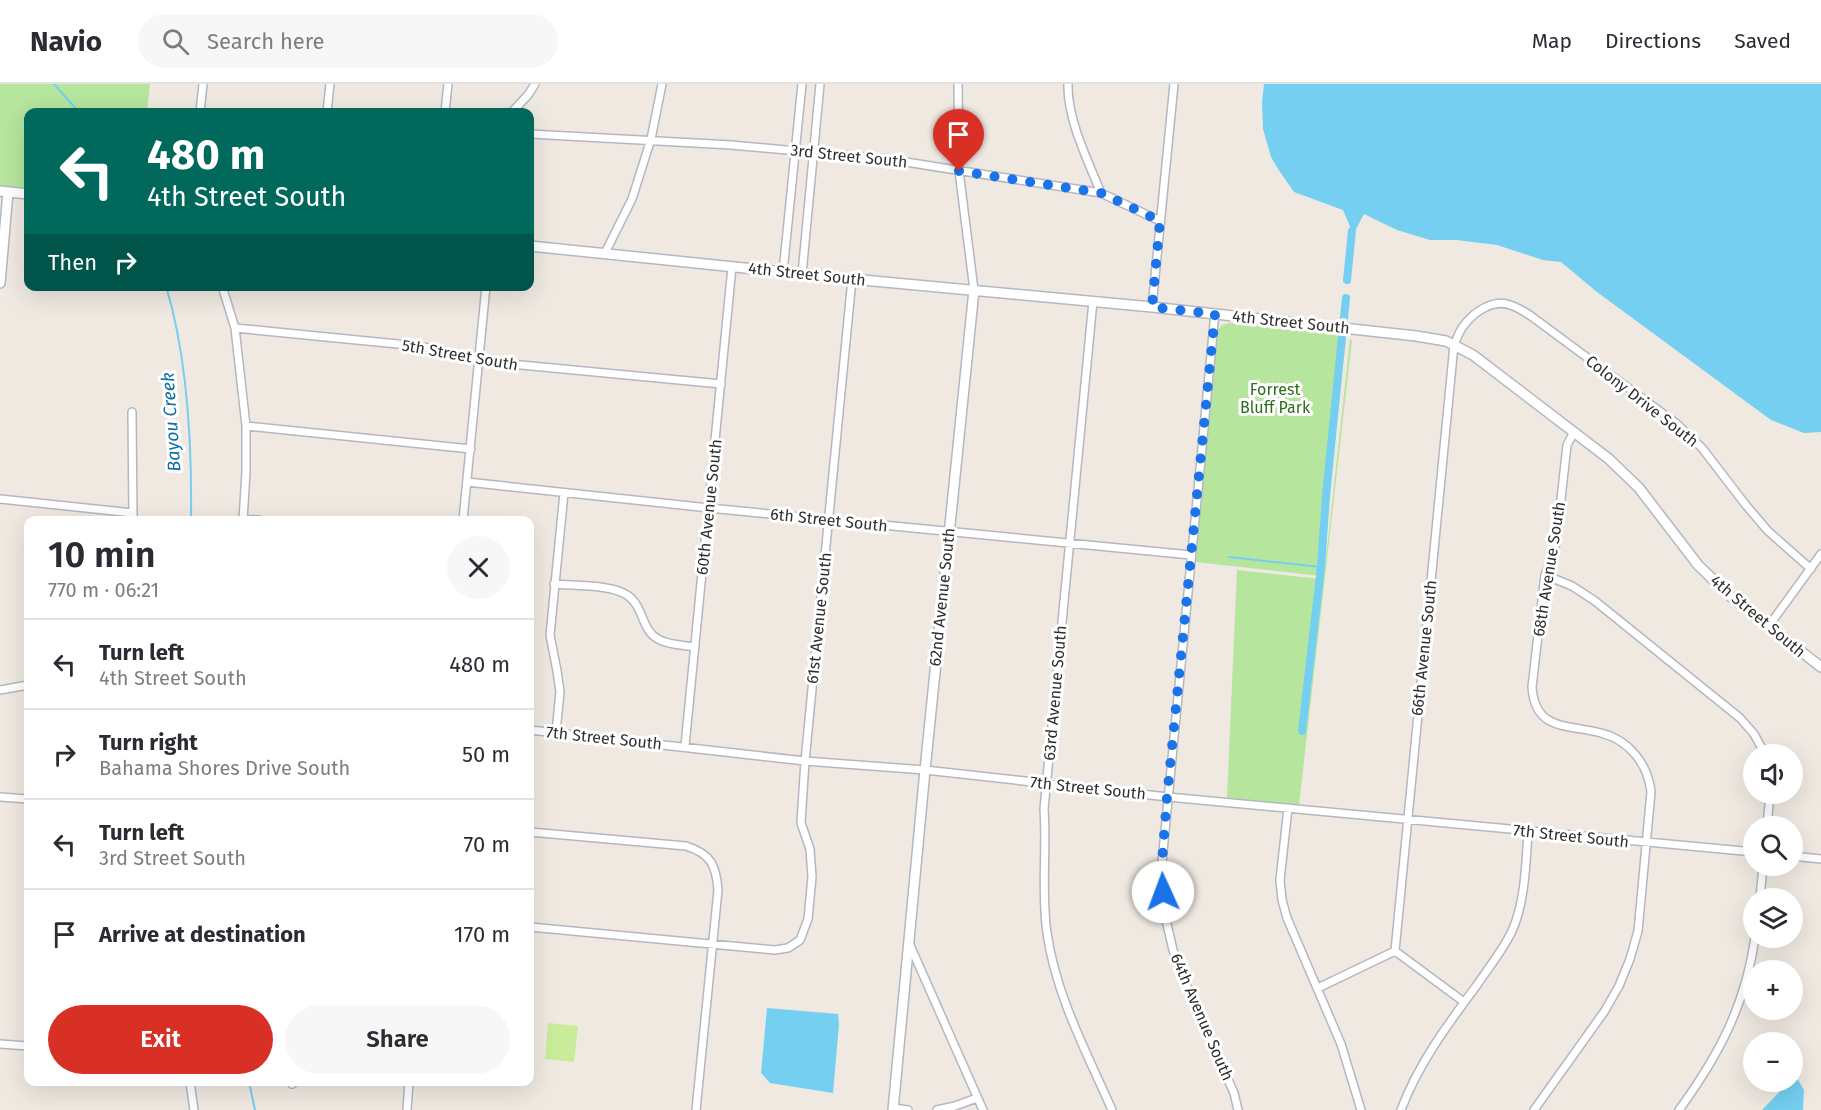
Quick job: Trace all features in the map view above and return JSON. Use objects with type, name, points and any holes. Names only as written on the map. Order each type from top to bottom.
[{"type":"street","points":[[200,108],[203,84]]},
{"type":"street","points":[[327,108],[330,84]]},
{"type":"street","points":[[445,108],[448,84]]},
{"type":"street","points":[[516,108],[535,84]]},
{"type":"street","points":[[605,253],[632,199],[651,139],[662,84]]},
{"type":"street","points":[[783,272],[802,84]]},
{"type":"street","points":[[802,274],[820,84]]},
{"type":"street","name":"62nd Avenue South","points":[[893,1109],[974,290],[959,171],[958,84]]},
{"type":"street","points":[[1068,84],[1074,120],[1082,148],[1101,193]]},
{"type":"street","points":[[1152,307],[1174,84]]},
{"type":"street","name":"3rd Street South","points":[[534,134],[651,139],[887,159],[1101,193],[1160,221]]},
{"type":"street","points":[[0,284],[4,192],[24,194]]},
{"type":"street","name":"4th Street South","points":[[534,246],[1152,307],[1435,338],[1473,355],[1609,459],[1639,488],[1698,565],[1729,595],[1821,667]]},
{"type":"street","name":"60th Avenue South","points":[[684,746],[732,267]]},
{"type":"street","name":"61st Avenue South","points":[[534,927],[775,950],[788,948],[800,940],[808,919],[811,885],[810,849],[801,823],[805,761],[852,279]]},
{"type":"street","points":[[224,291],[235,328],[246,426],[243,516]]},
{"type":"street","points":[[463,516],[486,291]]},
{"type":"street","name":"63rd Avenue South","points":[[1093,302],[1046,784],[1044,900],[1047,934],[1060,991],[1112,1110]]},
{"type":"street","name":"Colony Drive South","points":[[1454,345],[1464,325],[1486,307],[1498,303],[1510,304],[1531,316],[1677,424],[1702,448],[1768,531],[1811,569]]},
{"type":"street","name":"64th Avenue South","points":[[1215,314],[1162,862],[1163,892],[1173,950],[1184,980],[1219,1056],[1234,1093],[1238,1110]]},
{"type":"street","name":"5th Street South","points":[[235,328],[418,346],[479,362],[721,384]]},
{"type":"street","name":"66th Avenue South","points":[[1395,951],[1454,345]]},
{"type":"street","points":[[132,412],[133,516]]},
{"type":"street","points":[[246,426],[471,449]]},
{"type":"street","name":"68th Avenue South","points":[[1534,1110],[1604,1012],[1630,959],[1638,931],[1651,792],[1650,778],[1639,758],[1616,738],[1551,722],[1538,708],[1533,698],[1532,687],[1545,576],[1554,554],[1567,446],[1574,432]]},
{"type":"street","name":"6th Street South","points":[[467,482],[1191,555]]},
{"type":"street","points":[[556,732],[560,692],[550,635],[564,493]]},
{"type":"street","points":[[0,500],[125,516]]},
{"type":"street","points":[[1768,627],[1821,554]]},
{"type":"street","points":[[1545,576],[1572,586],[1595,601],[1740,718],[1760,744]]},
{"type":"street","points":[[554,584],[612,589],[625,593],[634,600],[642,613],[647,629],[657,639],[694,646]]},
{"type":"street","points":[[0,690],[24,686]]},
{"type":"street","name":"7th Street South","points":[[534,730],[805,761],[925,770],[1167,797],[1743,851]]},
{"type":"street","points":[[0,797],[24,800]]},
{"type":"street","points":[[1288,808],[1280,880],[1282,900],[1287,918],[1341,1044],[1361,1110]]},
{"type":"street","points":[[1401,1110],[1438,1038],[1513,931],[1519,910],[1528,831]]},
{"type":"street","points":[[534,832],[686,846],[704,854],[713,863],[718,890],[696,1110]]},
{"type":"street","points":[[1803,857],[1821,859]]},
{"type":"street","points":[[909,943],[983,1110]]},
{"type":"street","points":[[1679,1110],[1705,1074],[1720,1048],[1744,991],[1754,948]]},
{"type":"street","points":[[1318,988],[1395,951],[1464,1002]]},
{"type":"street","points":[[0,1044],[24,1046]]},
{"type":"street","points":[[191,1086],[194,1110]]},
{"type":"street","points":[[407,1086],[407,1110]]},
{"type":"street","points":[[937,1110],[977,1098]]},
{"type":"street","points":[[893,1109],[908,1110]]},
{"type":"green space","points":[[0,84],[150,84],[147,108],[24,108],[24,189],[0,186]]},
{"type":"green space","name":"Forrest Bluff Park","points":[[1230,323],[1339,335],[1346,339],[1320,576],[1196,562],[1218,330],[1222,325]]},
{"type":"green space","points":[[1350,339],[1352,340],[1299,805],[1227,798],[1237,570],[1320,579],[1324,576]]},
{"type":"green space","points":[[548,1023],[578,1026],[574,1062],[545,1059]]},
{"type":"water","points":[[1264,84],[1821,84],[1821,432],[1804,433],[1771,420],[1597,292],[1561,262],[1543,260],[1497,245],[1456,240],[1430,240],[1397,230],[1364,214],[1355,231],[1352,231],[1343,210],[1294,192],[1278,169],[1271,157],[1263,129]]},
{"type":"water","points":[[767,1008],[838,1014],[833,1093],[770,1083],[761,1073]]},
{"type":"water","points":[[1803,1088],[1804,1090],[1803,1110],[1762,1110],[1779,1092],[1803,1092]]},
{"type":"waterway","name":"Bayou Creek","points":[[54,84],[75,108]]},
{"type":"waterway","points":[[1347,280],[1352,231]]},
{"type":"waterway","name":"Bayou Creek","points":[[167,291],[184,373],[191,462],[191,516]]},
{"type":"waterway","points":[[1344,318],[1346,298]]},
{"type":"waterway","points":[[1302,731],[1321,567],[1342,336]]},
{"type":"waterway","points":[[1229,557],[1321,567]]},
{"type":"waterway","name":"Bayou Creek","points":[[250,1086],[255,1110]]},
{"type":"route","points":[[959,171],[1101,193],[1160,221],[1152,307],[1215,314],[1167,797],[1162,862],[1163,892]]}]
